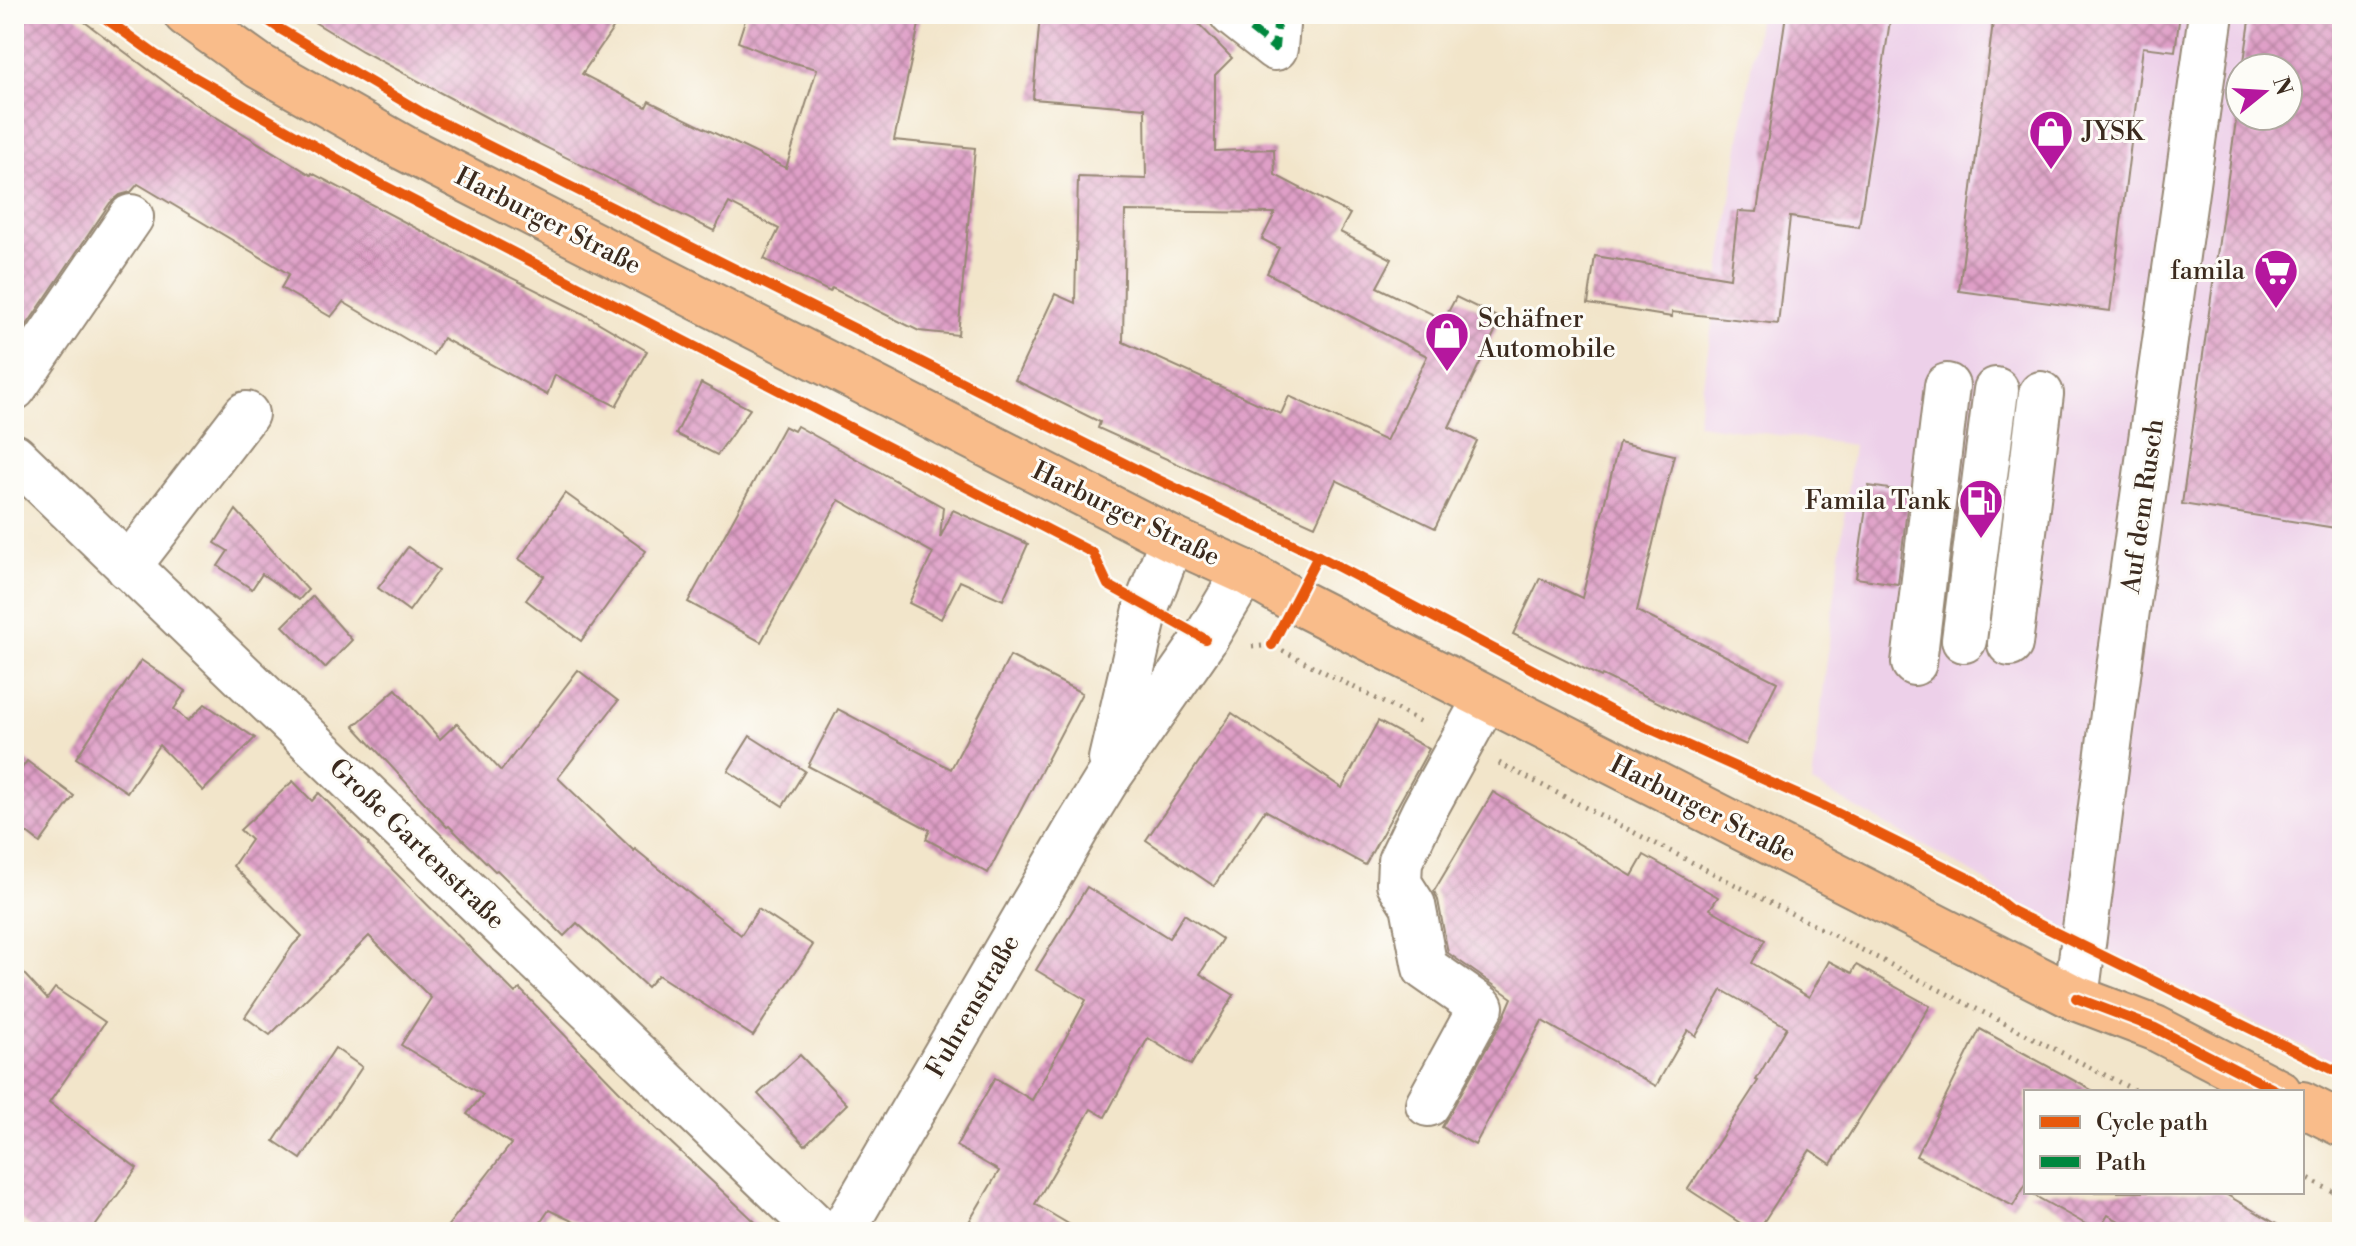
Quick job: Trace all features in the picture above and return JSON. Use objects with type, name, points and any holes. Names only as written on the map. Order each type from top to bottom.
[{"type":"main road","name":"Harburger Straße","points":[[186,14],[259,66],[404,148],[1172,539],[1245,572],[1294,600],[2076,998],[2155,1028],[2275,1090]]},
{"type":"main road","name":"Harburger Straße","points":[[2076,998],[2143,1049],[2224,1090]]},
{"type":"main road","points":[[2304,1105],[2342,1124]]},
{"type":"main road","points":[[2304,1131],[2342,1150]]},
{"type":"street","points":[[1232,14],[1275,48],[1278,14]]},
{"type":"street","name":"Auf dem Rusch","points":[[2076,998],[2211,14]]},
{"type":"street","points":[[14,388],[131,217]]},
{"type":"street","points":[[1914,663],[1947,386]]},
{"type":"street","points":[[1964,640],[1996,390]]},
{"type":"street","points":[[2010,644],[2041,394]]},
{"type":"street","points":[[128,567],[246,414]]},
{"type":"street","name":"Große Gartenstraße","points":[[14,456],[821,1232]]},
{"type":"street","name":"Fuhrenstraße","points":[[1106,781],[1147,605],[1172,539]]},
{"type":"street","name":"Fuhrenstraße","points":[[842,1232],[1106,781],[1205,639],[1245,572]]},
{"type":"street","points":[[1428,1104],[1481,1007],[1425,968],[1413,905],[1399,883],[1400,861],[1486,698]]},
{"type":"path","points":[[1272,645],[1294,600]]},
{"type":"path","points":[[1205,639],[1224,648],[1272,645],[2134,1090]]},
{"type":"path","points":[[2304,1177],[2342,1196]]},
{"type":"shaded area","points":[[1759,14],[2342,14],[2342,1066],[2013,905],[1981,878],[1812,783],[1853,445],[1697,424]]},
{"type":"building","points":[[14,14],[74,14],[193,103],[311,175],[582,313],[647,351],[616,406],[555,375],[547,395],[443,338],[433,355],[343,302],[331,317],[281,288],[289,274],[138,184],[131,192],[120,195],[110,203],[14,344]]},
{"type":"building","points":[[301,14],[623,14],[582,74],[646,107],[649,101],[786,168],[817,69],[780,59],[738,42],[747,14],[889,14],[920,20],[894,140],[975,148],[958,335],[919,331],[764,259],[779,229],[729,203],[714,231],[497,123],[362,51]]},
{"type":"building","points":[[1040,14],[1189,14],[1232,58],[1215,75],[1215,151],[1274,149],[1275,175],[1350,214],[1340,232],[1392,259],[1377,287],[1444,320],[1456,297],[1501,319],[1449,427],[1477,441],[1435,528],[1336,480],[1315,526],[1098,428],[1100,422],[1015,380],[1055,294],[1075,303],[1078,177],[1146,179],[1145,108],[1033,99]],"holes":[[[1125,211],[1275,213],[1262,239],[1279,248],[1267,273],[1427,356],[1386,441],[1289,396],[1281,414],[1123,342]]]},
{"type":"building","points":[[1786,14],[1891,14],[1859,227],[1790,217],[1778,324],[1672,312],[1672,317],[1588,304],[1595,256],[1730,278],[1738,211],[1757,212]]},
{"type":"building","name":"JYSK","points":[[1994,14],[2180,14],[2175,51],[2143,47],[2110,311],[1959,291]]},
{"type":"building","name":"famila","points":[[2251,14],[2342,14],[2342,529],[2182,504],[2234,132],[2304,132],[2304,52],[2245,52]]},
{"type":"building","points":[[701,383],[750,409],[717,455],[676,434]]},
{"type":"building","points":[[784,426],[794,431],[797,426],[943,507],[940,538],[953,510],[1028,544],[1003,600],[960,581],[941,619],[909,603],[933,553],[839,500],[761,642],[688,602]]},
{"type":"building","points":[[1619,442],[1674,455],[1637,611],[1777,682],[1746,745],[1513,634],[1540,578],[1582,598]]},
{"type":"building","points":[[1869,486],[1909,492],[1898,584],[1856,578]]},
{"type":"building","points":[[565,493],[646,551],[581,641],[526,600],[544,576],[519,559]]},
{"type":"building","points":[[236,510],[308,590],[299,600],[262,574],[252,589],[218,566],[228,551],[215,543]]},
{"type":"building","points":[[408,547],[439,570],[409,611],[378,588]]},
{"type":"building","points":[[313,596],[352,640],[325,668],[283,626]]},
{"type":"building","points":[[1010,656],[1082,693],[988,873],[926,839],[930,830],[808,766],[838,709],[951,769]]},
{"type":"building","points":[[141,660],[186,691],[174,709],[188,721],[205,704],[255,738],[203,791],[159,745],[127,792],[76,758]]},
{"type":"building","points":[[578,670],[618,701],[558,778],[634,851],[741,935],[758,909],[813,945],[753,1036],[658,975],[647,987],[577,923],[564,936],[497,870],[447,827],[354,726],[396,689],[440,739],[457,723],[501,771]]},
{"type":"building","points":[[1232,713],[1342,788],[1378,721],[1429,749],[1365,865],[1265,810],[1214,886],[1146,840]]},
{"type":"building","points":[[750,736],[805,771],[783,806],[728,771]]},
{"type":"building","points":[[27,761],[74,796],[40,843],[14,823],[14,779]]},
{"type":"building","points":[[293,781],[312,801],[319,793],[515,993],[520,989],[652,1125],[766,1232],[595,1232],[549,1210],[534,1232],[443,1232],[511,1144],[467,1114],[483,1095],[401,1045],[431,998],[369,936],[270,1035],[245,1017],[302,936],[233,866],[251,840],[240,830]]},
{"type":"building","points":[[1493,792],[1632,876],[1644,855],[1718,897],[1710,909],[1765,940],[1752,963],[1809,997],[1829,961],[1852,973],[1856,965],[1930,1006],[1831,1164],[1810,1150],[1757,1232],[1688,1189],[1758,1081],[1787,1027],[1722,990],[1696,1036],[1688,1030],[1656,1086],[1542,1021],[1475,1145],[1442,1127],[1512,998],[1448,953],[1434,891]]},
{"type":"building","points":[[1087,887],[1169,938],[1184,914],[1222,939],[1200,974],[1234,995],[1191,1065],[1148,1038],[1105,1117],[1091,1109],[1035,1204],[1082,1232],[963,1232],[999,1171],[956,1146],[995,1078],[1032,1100],[1086,1000],[1036,970]]},
{"type":"building","points":[[14,963],[47,999],[55,988],[105,1022],[49,1103],[137,1168],[91,1232],[38,1232],[14,1214]]},
{"type":"building","points":[[1980,1029],[2091,1090],[2024,1090],[2024,1187],[2013,1206],[1916,1156]]},
{"type":"building","points":[[335,1048],[362,1067],[301,1159],[274,1141]]},
{"type":"building","points":[[800,1055],[847,1104],[805,1145],[758,1094]]},
{"type":"building","points":[[2032,1194],[2225,1194],[2290,1232],[2139,1232],[2108,1215],[2098,1231]]},
{"type":"marked path","points":[[1232,14],[1275,48],[1278,14]]},
{"type":"cycle path","points":[[99,14],[156,55],[385,186],[1093,553],[1108,585],[1205,639]]},
{"type":"cycle path","points":[[259,14],[423,113],[1138,470],[1318,556],[1615,713],[1823,806],[1974,881],[2012,911],[2342,1074]]},
{"type":"cycle path","points":[[1272,645],[1318,556]]},
{"type":"cycle path","points":[[2076,998],[2155,1028],[2275,1090]]},
{"type":"place","name":"JYSK","points":[[2051,171]]},
{"type":"place","name":"famila","points":[[2276,310]]},
{"type":"place","name":"Schäfner Automobile","points":[[1447,373]]},
{"type":"place","name":"Famila Tank","points":[[1981,540]]}]
